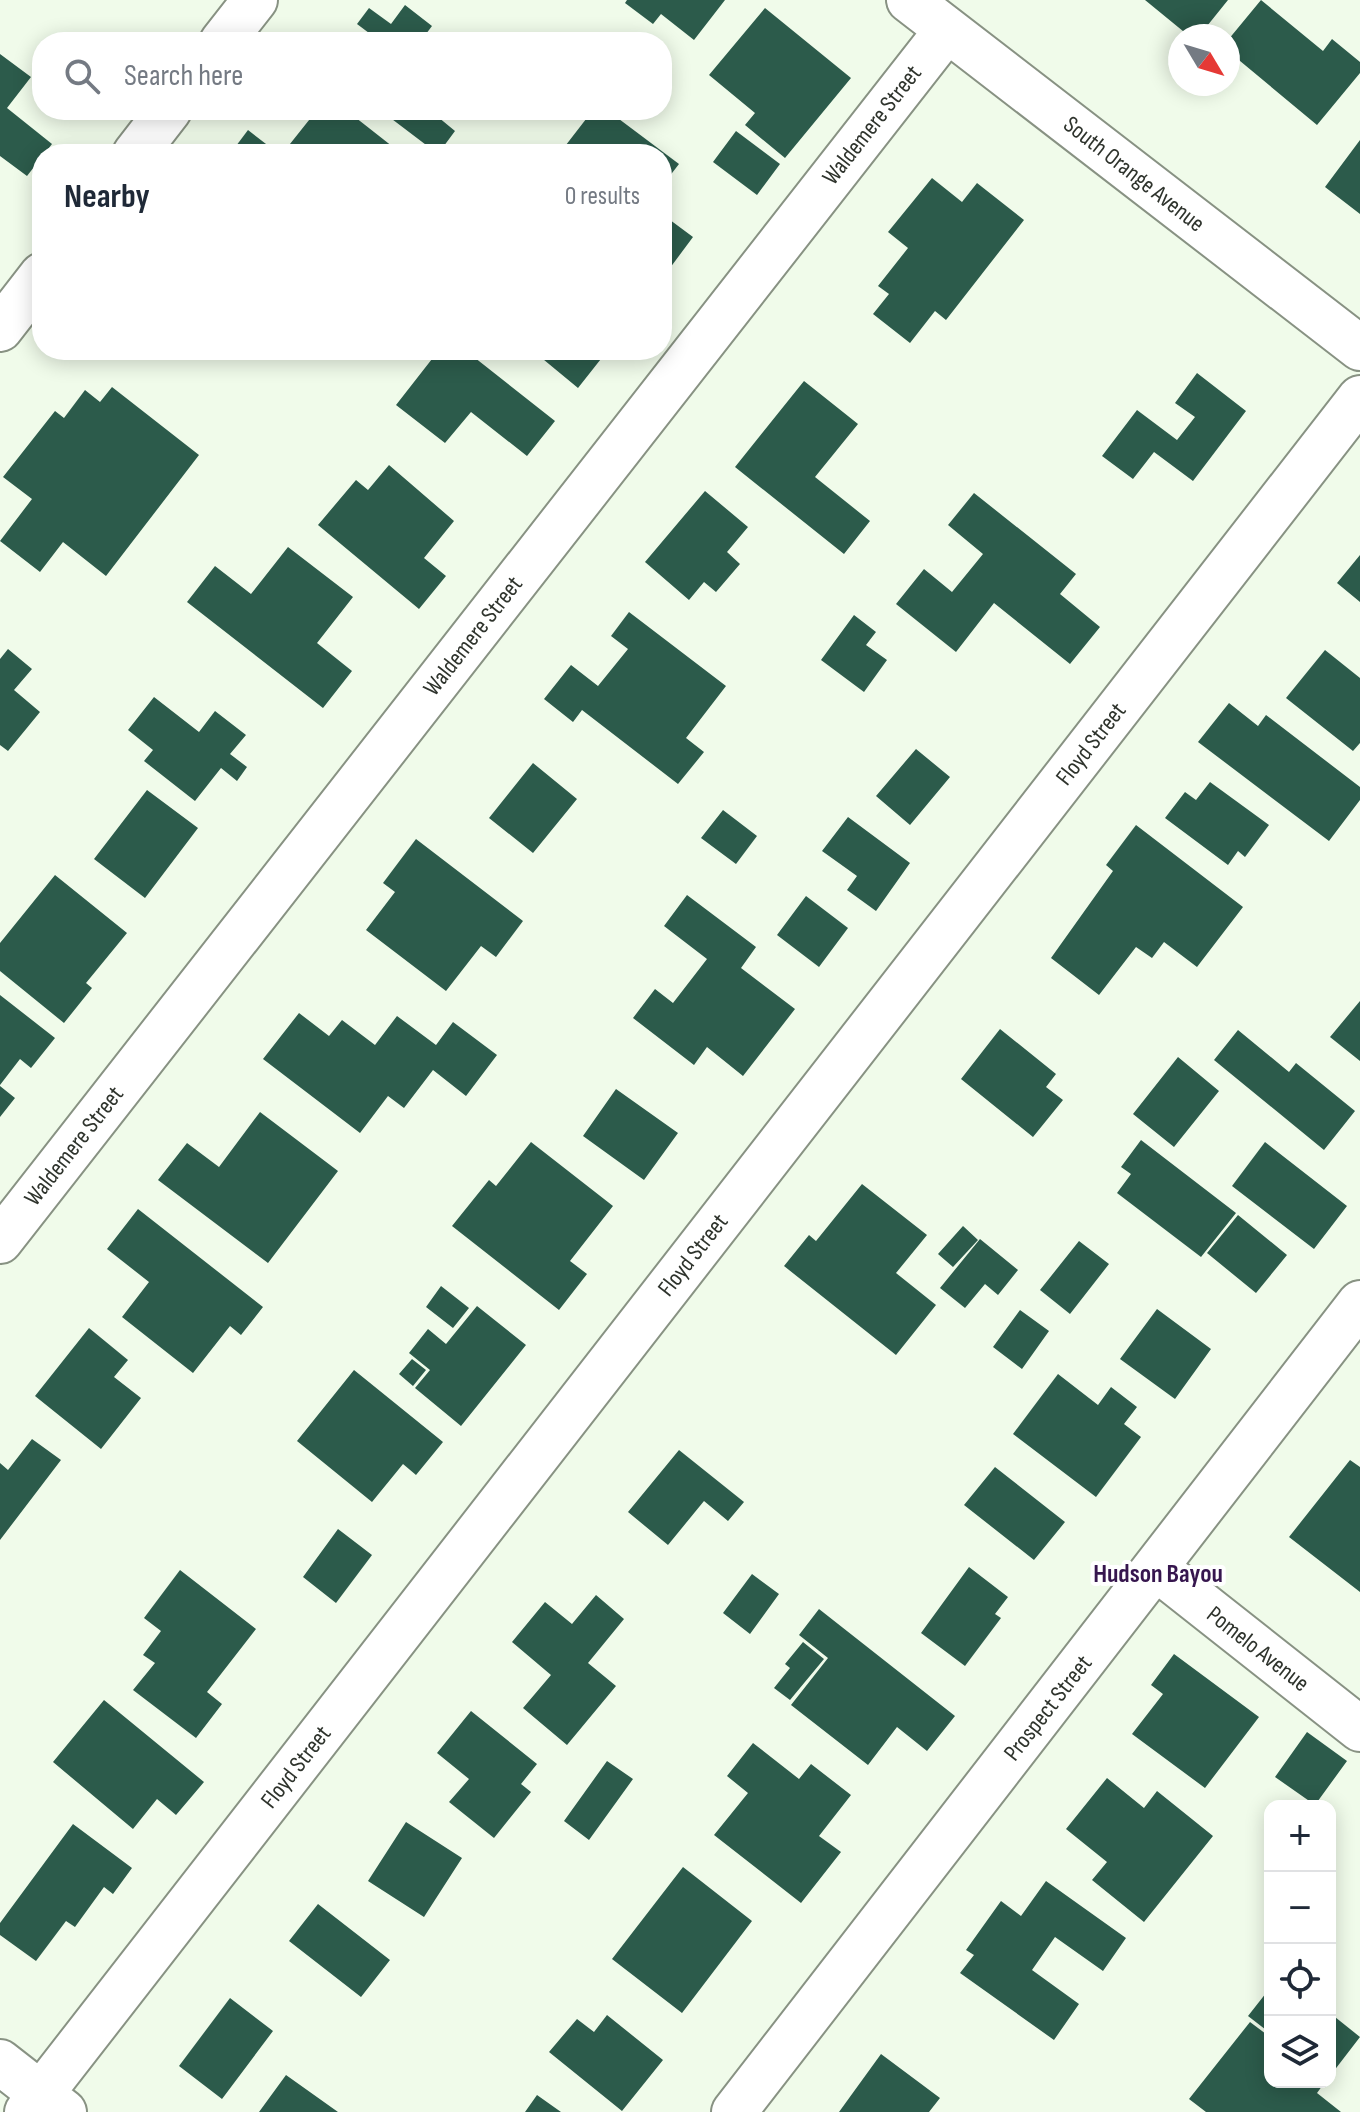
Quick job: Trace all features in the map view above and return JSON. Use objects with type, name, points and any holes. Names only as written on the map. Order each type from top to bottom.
[{"type":"street","points":[[230,32],[255,0]]},
{"type":"street","name":"South Orange Avenue","points":[[909,0],[1360,348]]},
{"type":"street","name":"Waldemere Street","points":[[0,1241],[947,30]]},
{"type":"street","points":[[143,144],[161,120]]},
{"type":"street","points":[[0,329],[32,288]]},
{"type":"street","name":"Floyd Street","points":[[44,2106],[1360,398]]},
{"type":"street","name":"Prospect Street","points":[[734,2112],[1360,1303]]},
{"type":"street","name":"Pomelo Avenue","points":[[1156,1568],[1360,1729]]},
{"type":"street","points":[[0,2062],[44,2106]]},
{"type":"building","points":[[627,0],[725,0],[694,40],[661,14],[653,24],[625,3]]},
{"type":"building","points":[[1145,0],[1228,0],[1209,24],[1174,24]]},
{"type":"building","points":[[1261,0],[1323,51],[1332,39],[1360,62],[1360,73],[1317,125],[1240,61],[1240,25]]},
{"type":"building","points":[[405,5],[432,26],[428,32],[368,32],[357,24],[369,8],[391,24]]},
{"type":"building","points":[[765,8],[851,78],[785,158],[745,125],[755,113],[709,75]]},
{"type":"building","points":[[0,54],[31,77],[7,108],[52,144],[32,144],[32,170],[27,176],[0,156]]},
{"type":"building","points":[[309,120],[359,120],[389,144],[290,144]]},
{"type":"building","points":[[393,120],[442,120],[455,131],[445,144],[425,144]]},
{"type":"building","points":[[585,120],[620,120],[652,144],[567,144]]},
{"type":"building","points":[[248,130],[266,144],[238,144]]},
{"type":"building","points":[[736,131],[780,164],[757,195],[713,162]]},
{"type":"building","points":[[1360,140],[1360,214],[1325,187]]},
{"type":"building","points":[[672,159],[679,164],[672,173]]},
{"type":"building","points":[[932,178],[962,202],[977,183],[1024,220],[946,320],[935,311],[910,343],[873,314],[889,294],[878,286],[908,248],[888,232]]},
{"type":"building","points":[[672,221],[693,237],[672,265]]},
{"type":"building","points":[[431,360],[478,360],[555,421],[527,456],[471,412],[445,443],[396,405]]},
{"type":"building","points":[[544,360],[600,360],[578,388]]},
{"type":"building","points":[[1197,373],[1246,411],[1193,481],[1154,452],[1133,479],[1102,456],[1137,410],[1177,440],[1195,417],[1175,403]]},
{"type":"building","points":[[804,381],[858,424],[815,477],[870,521],[844,554],[735,467]]},
{"type":"building","points":[[112,387],[199,455],[106,576],[63,542],[40,572],[0,541],[32,499],[3,477],[55,411],[64,418],[85,390],[100,402]]},
{"type":"building","points":[[389,465],[454,521],[424,558],[446,576],[419,609],[318,525],[356,480],[368,490]]},
{"type":"building","points":[[705,491],[748,527],[727,552],[740,564],[716,592],[704,582],[689,600],[645,562]]},
{"type":"building","points":[[974,493],[1076,574],[1060,594],[1100,627],[1070,664],[994,603],[956,652],[896,604],[924,569],[952,592],[983,554],[948,525]]},
{"type":"building","points":[[288,547],[353,597],[317,643],[352,671],[323,708],[187,602],[215,566],[251,594]]},
{"type":"building","points":[[1360,555],[1360,602],[1337,583]]},
{"type":"building","points":[[629,612],[726,686],[686,738],[704,752],[678,784],[582,710],[573,722],[544,699],[571,665],[598,686],[628,649],[611,636]]},
{"type":"building","points":[[854,615],[876,632],[866,645],[887,660],[864,692],[821,660]]},
{"type":"building","points":[[8,649],[32,669],[14,690],[40,712],[8,751],[0,745],[0,659]]},
{"type":"building","points":[[1325,650],[1360,678],[1360,743],[1353,751],[1286,698]]},
{"type":"building","points":[[154,697],[199,732],[215,711],[246,735],[230,754],[247,767],[237,781],[221,768],[195,801],[144,761],[153,750],[128,730]]},
{"type":"building","points":[[1229,703],[1258,726],[1266,715],[1360,787],[1360,800],[1329,841],[1198,742]]},
{"type":"building","points":[[916,749],[950,777],[910,825],[876,796]]},
{"type":"building","points":[[533,763],[577,799],[533,853],[489,818]]},
{"type":"building","points":[[1210,782],[1269,825],[1245,857],[1238,851],[1228,865],[1165,818],[1185,792],[1196,800]]},
{"type":"building","points":[[147,790],[198,828],[145,898],[94,859]]},
{"type":"building","points":[[723,810],[757,836],[736,864],[701,838]]},
{"type":"building","points":[[848,817],[910,863],[876,911],[847,890],[857,876],[822,851]]},
{"type":"building","points":[[1136,825],[1243,907],[1197,967],[1164,942],[1152,958],[1136,947],[1099,995],[1051,958],[1113,871],[1106,865]]},
{"type":"building","points":[[416,839],[523,921],[496,957],[481,946],[446,991],[366,930],[395,892],[383,883]]},
{"type":"building","points":[[55,875],[127,933],[86,983],[92,988],[64,1023],[0,971],[0,943]]},
{"type":"building","points":[[687,895],[756,947],[741,968],[795,1009],[743,1076],[707,1047],[694,1065],[633,1018],[655,989],[673,1003],[707,959],[664,926]]},
{"type":"building","points":[[806,896],[848,928],[819,967],[777,935]]},
{"type":"building","points":[[0,995],[55,1038],[31,1068],[20,1059],[0,1085]]},
{"type":"building","points":[[1360,1001],[1360,1061],[1330,1037]]},
{"type":"building","points":[[299,1013],[329,1036],[342,1020],[375,1045],[397,1016],[436,1045],[453,1022],[497,1055],[466,1096],[433,1070],[404,1108],[388,1096],[360,1133],[263,1059]]},
{"type":"building","points":[[1000,1029],[1056,1074],[1046,1087],[1063,1100],[1033,1137],[961,1079]]},
{"type":"building","points":[[1238,1030],[1289,1072],[1296,1063],[1355,1111],[1324,1150],[1214,1060]]},
{"type":"building","points":[[1178,1057],[1219,1091],[1174,1147],[1133,1114]]},
{"type":"building","points":[[0,1086],[15,1098],[0,1117]]},
{"type":"building","points":[[616,1089],[678,1133],[644,1180],[583,1136]]},
{"type":"building","points":[[260,1112],[338,1171],[268,1263],[158,1180],[187,1143],[219,1167]]},
{"type":"building","points":[[1141,1140],[1236,1213],[1201,1257],[1117,1193],[1131,1174],[1121,1167]]},
{"type":"building","points":[[531,1142],[613,1206],[570,1261],[587,1274],[559,1310],[452,1226],[489,1180],[496,1186]]},
{"type":"building","points":[[1265,1142],[1347,1206],[1314,1249],[1232,1186]]},
{"type":"building","points":[[862,1184],[927,1235],[896,1273],[936,1305],[896,1355],[784,1266],[809,1235],[816,1241]]},
{"type":"building","points":[[138,1209],[263,1307],[241,1335],[230,1326],[193,1373],[122,1317],[149,1282],[107,1249]]},
{"type":"building","points":[[1238,1215],[1287,1255],[1256,1293],[1207,1253]]},
{"type":"building","points":[[963,1226],[978,1240],[953,1267],[938,1254]]},
{"type":"building","points":[[980,1239],[1018,1270],[998,1295],[985,1284],[965,1308],[940,1288]]},
{"type":"building","points":[[1079,1241],[1109,1264],[1070,1314],[1040,1290]]},
{"type":"building","points":[[441,1286],[469,1308],[453,1328],[426,1307]]},
{"type":"building","points":[[477,1306],[526,1345],[461,1426],[415,1388],[430,1370],[409,1353],[428,1329],[446,1344]]},
{"type":"building","points":[[1157,1309],[1211,1349],[1175,1399],[1120,1359]]},
{"type":"building","points":[[1020,1310],[1049,1331],[1022,1369],[993,1347]]},
{"type":"building","points":[[89,1328],[128,1360],[114,1377],[141,1398],[101,1449],[35,1396]]},
{"type":"building","points":[[412,1359],[426,1370],[413,1386],[399,1374]]},
{"type":"building","points":[[354,1370],[443,1442],[416,1475],[403,1464],[372,1502],[297,1441]]},
{"type":"building","points":[[1058,1374],[1098,1405],[1111,1387],[1137,1407],[1124,1424],[1141,1437],[1096,1497],[1013,1434]]},
{"type":"building","points":[[32,1439],[61,1460],[0,1540],[0,1463],[8,1470]]},
{"type":"building","points":[[679,1450],[744,1502],[728,1521],[704,1501],[668,1545],[628,1512]]},
{"type":"building","points":[[1350,1460],[1360,1467],[1360,1592],[1289,1537]]},
{"type":"building","points":[[995,1467],[1065,1522],[1034,1560],[964,1505]]},
{"type":"building","points":[[338,1529],[372,1555],[336,1603],[303,1577]]},
{"type":"building","points":[[969,1567],[1008,1597],[995,1614],[1001,1618],[965,1666],[921,1633]]},
{"type":"building","points":[[180,1570],[256,1629],[207,1692],[222,1704],[196,1738],[133,1690],[155,1663],[143,1655],[161,1631],[144,1618]]},
{"type":"building","points":[[752,1574],[779,1594],[750,1634],[723,1613]]},
{"type":"building","points":[[596,1595],[624,1619],[588,1663],[616,1686],[567,1745],[523,1708],[551,1675],[512,1642],[545,1602],[572,1624]]},
{"type":"building","points":[[819,1609],[955,1716],[927,1751],[897,1727],[868,1765],[791,1705],[828,1658],[799,1635]]},
{"type":"building","points":[[803,1642],[824,1659],[790,1700],[774,1688],[790,1668],[785,1664]]},
{"type":"building","points":[[1174,1654],[1259,1717],[1205,1788],[1132,1734],[1163,1694],[1151,1685]]},
{"type":"building","points":[[104,1700],[204,1782],[176,1815],[157,1799],[133,1829],[53,1762]]},
{"type":"building","points":[[471,1711],[537,1764],[521,1784],[531,1792],[494,1838],[449,1802],[469,1779],[437,1753]]},
{"type":"building","points":[[1307,1732],[1347,1761],[1319,1800],[1308,1800],[1275,1777]]},
{"type":"building","points":[[753,1743],[799,1779],[811,1764],[851,1795],[819,1836],[841,1852],[801,1903],[714,1835],[748,1793],[727,1776]]},
{"type":"building","points":[[607,1761],[633,1779],[589,1840],[564,1821]]},
{"type":"building","points":[[1107,1778],[1144,1808],[1157,1791],[1213,1836],[1144,1922],[1092,1880],[1107,1862],[1066,1829]]},
{"type":"building","points":[[406,1822],[462,1858],[424,1917],[368,1881]]},
{"type":"building","points":[[73,1824],[132,1868],[113,1894],[104,1887],[75,1927],[66,1921],[36,1961],[0,1935],[0,1923]]},
{"type":"building","points":[[683,1867],[752,1921],[682,2013],[612,1959]]},
{"type":"building","points":[[1046,1881],[1126,1938],[1103,1971],[1055,1937],[1032,1970],[1079,2004],[1054,2040],[960,1973],[974,1955],[966,1950],[1001,1901],[1021,1916]]},
{"type":"building","points":[[318,1904],[390,1960],[361,1997],[289,1941]]},
{"type":"building","points":[[1264,1996],[1264,2028],[1248,2016]]},
{"type":"building","points":[[230,1998],[273,2031],[222,2099],[179,2066]]},
{"type":"building","points":[[607,2015],[663,2060],[622,2111],[549,2052],[577,2019],[594,2032]]},
{"type":"building","points":[[1336,2018],[1360,2037],[1336,2068]]},
{"type":"building","points":[[1250,2022],[1264,2032],[1264,2088],[1321,2088],[1317,2093],[1341,2112],[1206,2112],[1189,2099]]},
{"type":"building","points":[[881,2054],[940,2098],[929,2112],[839,2112]]},
{"type":"building","points":[[286,2075],[338,2112],[259,2112]]},
{"type":"building","points":[[537,2095],[561,2112],[525,2112]]},
{"type":"district","name":"Hudson Bayou","points":[[1158,1574]]}]
